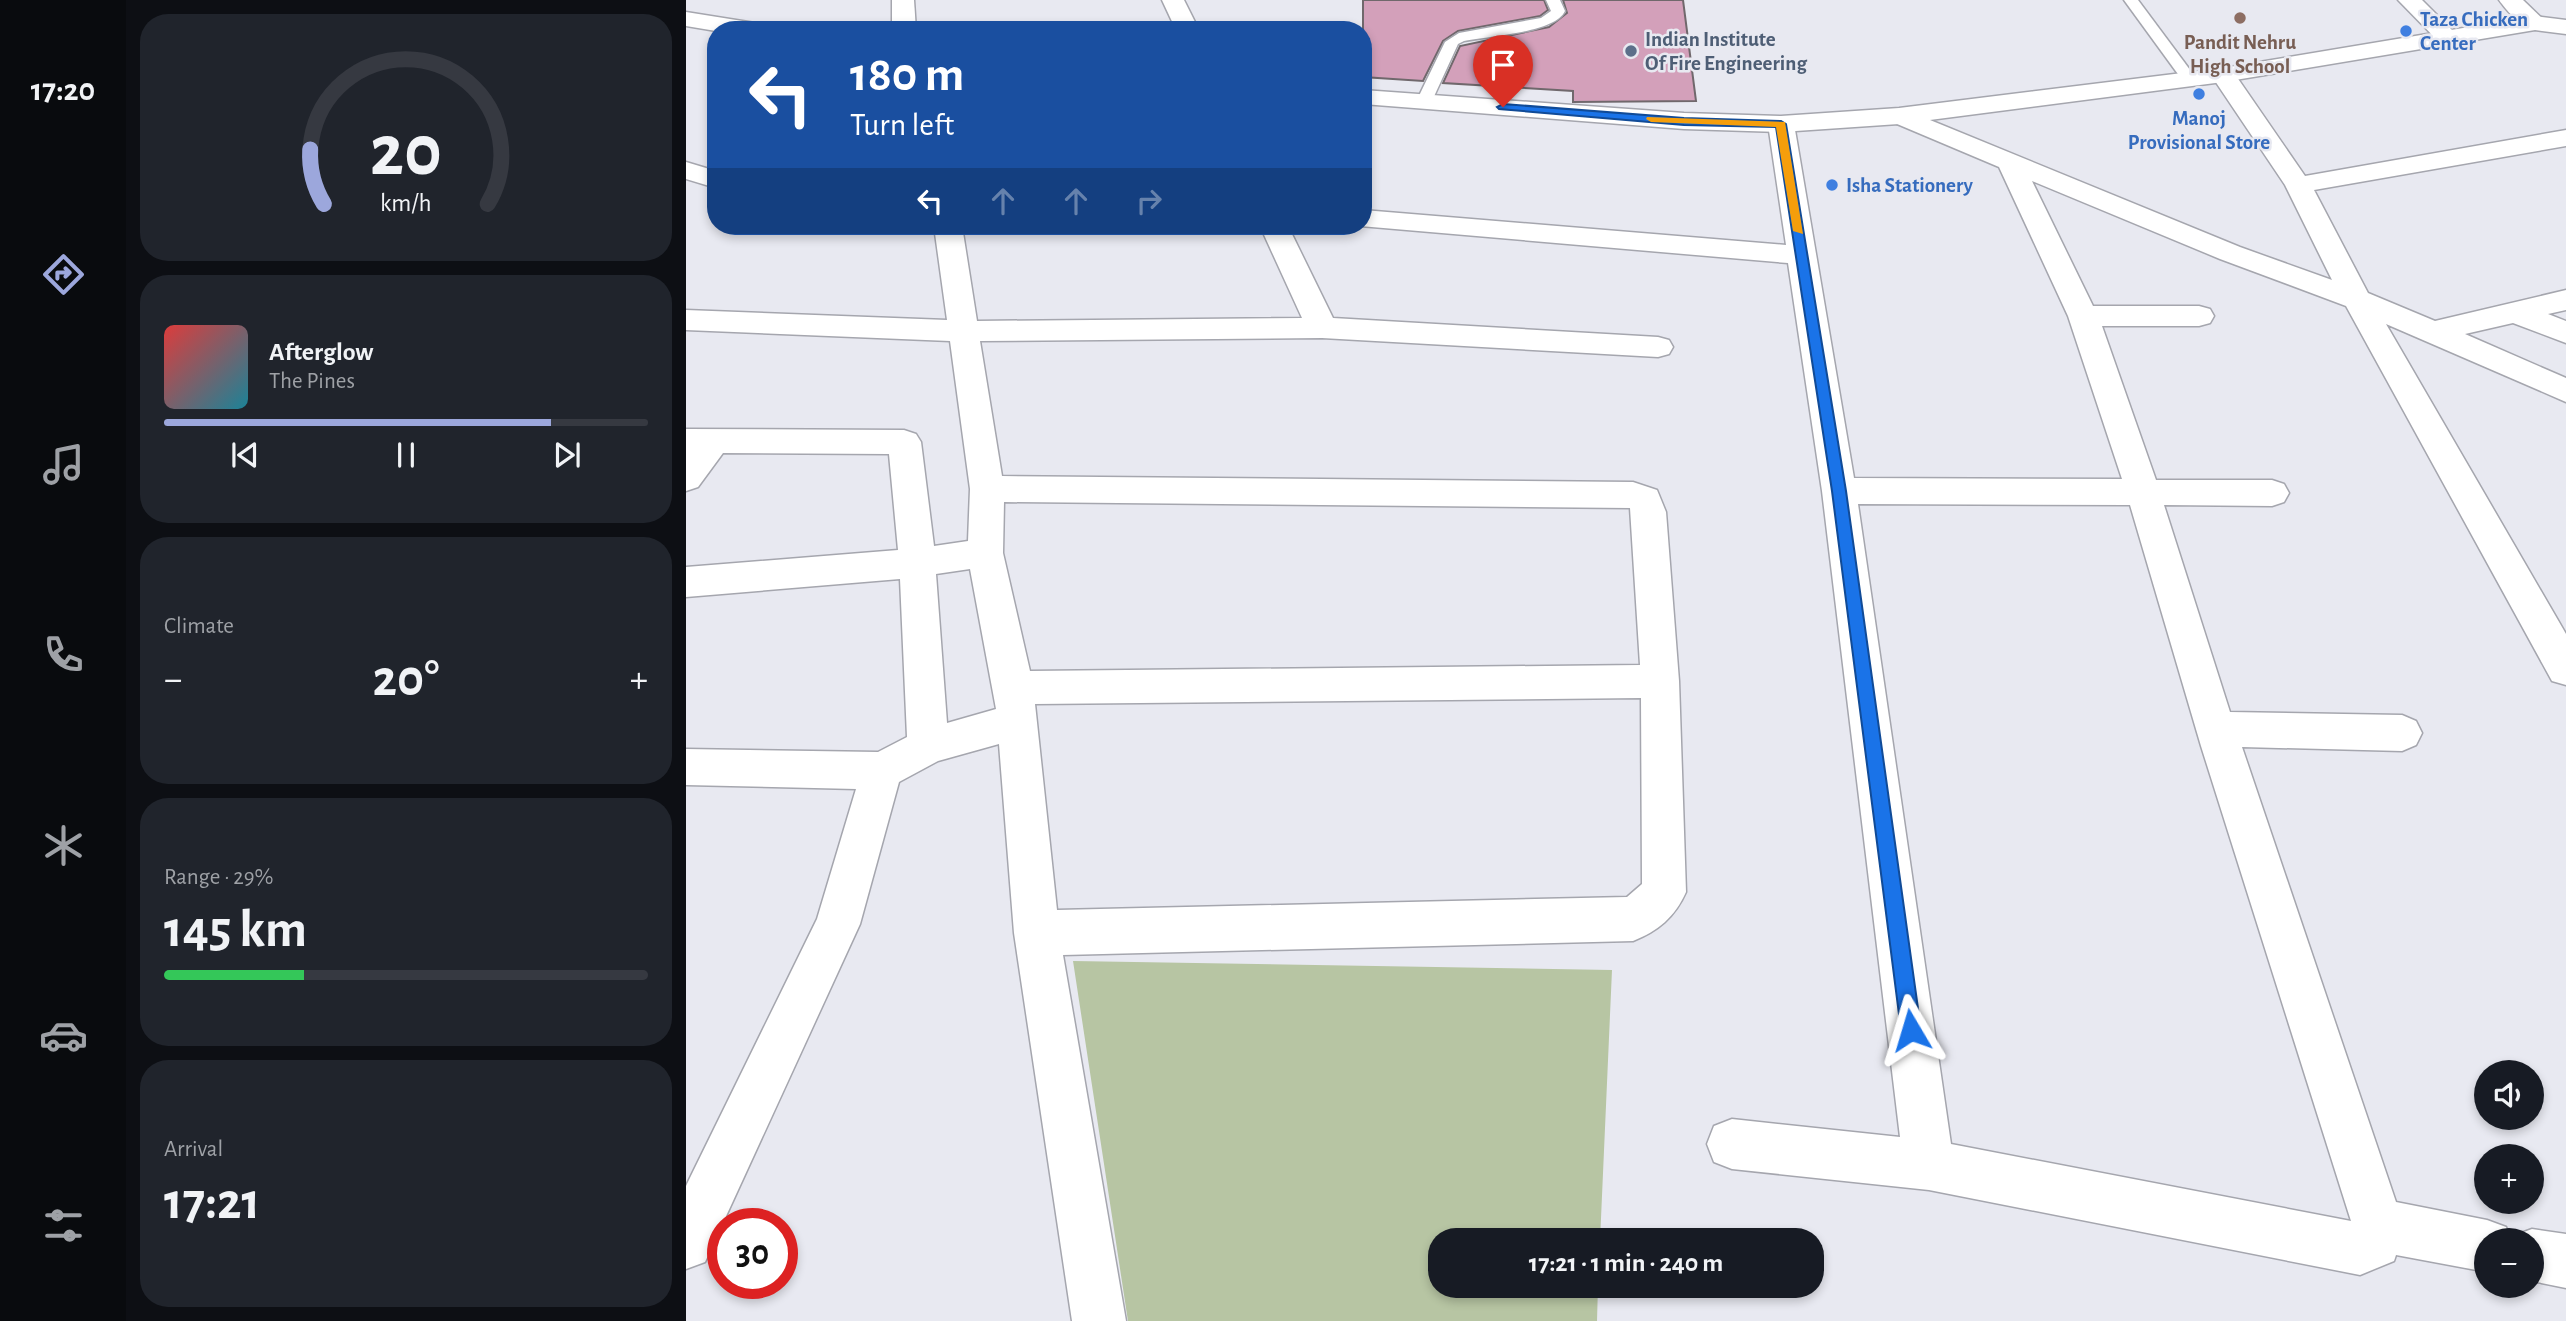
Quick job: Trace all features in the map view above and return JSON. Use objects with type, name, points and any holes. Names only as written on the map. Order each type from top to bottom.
[{"type":"street","points":[[902,0],[903,21]]},
{"type":"street","points":[[1173,0],[1184,21]]},
{"type":"street","points":[[2409,0],[2450,40]]},
{"type":"street","points":[[2510,0],[2535,23]]},
{"type":"street","points":[[686,19],[707,22]]},
{"type":"street","points":[[1372,97],[1684,121],[1781,124],[1899,116],[2223,75],[2450,40],[2535,23],[2566,27]]},
{"type":"street","points":[[2223,75],[2298,186],[2357,299],[2566,669]]},
{"type":"street","points":[[1899,116],[2230,253],[2357,299],[2566,391]]},
{"type":"street","points":[[1781,124],[1839,491],[1929,1165]]},
{"type":"street","points":[[2298,186],[2566,138]]},
{"type":"street","points":[[1732,1144],[1929,1165],[2360,1249],[2375,1242],[2378,1225],[2216,729],[2143,492],[2083,316],[2010,163]]},
{"type":"street","points":[[686,170],[707,177]]},
{"type":"street","points":[[1372,219],[1803,256]]},
{"type":"street","points":[[949,235],[961,331],[987,489],[985,553],[1016,705],[1037,933],[1099,1321]]},
{"type":"street","points":[[1278,235],[1322,328]]},
{"type":"street","points":[[2429,332],[2566,300]]},
{"type":"street","points":[[2515,312],[2566,333]]},
{"type":"street","points":[[2083,316],[2199,316]]},
{"type":"street","points":[[686,320],[961,331],[1322,328],[1658,347]]},
{"type":"street","points":[[686,478],[699,442],[904,442],[915,529],[928,746]]},
{"type":"street","points":[[987,489],[1633,495],[1645,499],[1649,512],[1660,681],[1664,892],[1651,907],[1633,919],[1037,933]]},
{"type":"street","points":[[1839,491],[2272,494]]},
{"type":"street","points":[[686,582],[915,563],[985,553]]},
{"type":"street","points":[[686,767],[882,771],[928,746],[1016,705],[1660,681]]},
{"type":"street","points":[[2216,729],[2402,733]]},
{"type":"street","points":[[686,1243],[838,924],[882,771]]},
{"type":"street","points":[[2378,1225],[2474,1243]]},
{"type":"street","points":[[2544,1257],[2566,1261]]},
{"type":"lane","points":[[1424,100],[1452,42],[1459,37],[1545,22],[1555,17],[1558,10],[1553,0]]},
{"type":"lane","points":[[2131,0],[2188,78]]},
{"type":"green space","points":[[1073,961],[1612,970],[1601,1228],[1428,1228],[1428,1298],[1598,1298],[1597,1321],[1128,1321]]},
{"type":"building","points":[[1363,0],[1544,0],[1548,10],[1540,16],[1458,31],[1443,41],[1423,81],[1372,78],[1372,21],[1363,21]]},
{"type":"building","name":"Indian Institute Of Fire Engineering","points":[[1563,0],[1683,0],[1696,101],[1573,102],[1573,91],[1443,83],[1460,46],[1549,27],[1567,13]]},
{"type":"slow traffic","points":[[1651,119],[1781,124],[1799,231]]},
{"type":"place","name":"Pandit Nehru High School","points":[[2240,18]]},
{"type":"place","name":"Taza Chicken Center","points":[[2406,31]]},
{"type":"place","name":"Indian Institute Of Fire Engineering","points":[[1631,51]]},
{"type":"place","name":"Manoj Provisional Store","points":[[2199,94]]},
{"type":"place","name":"Isha Stationery","points":[[1832,185]]},
{"type":"route","points":[[1503,107],[1684,121],[1781,124],[1839,491],[1911,1030]]}]
